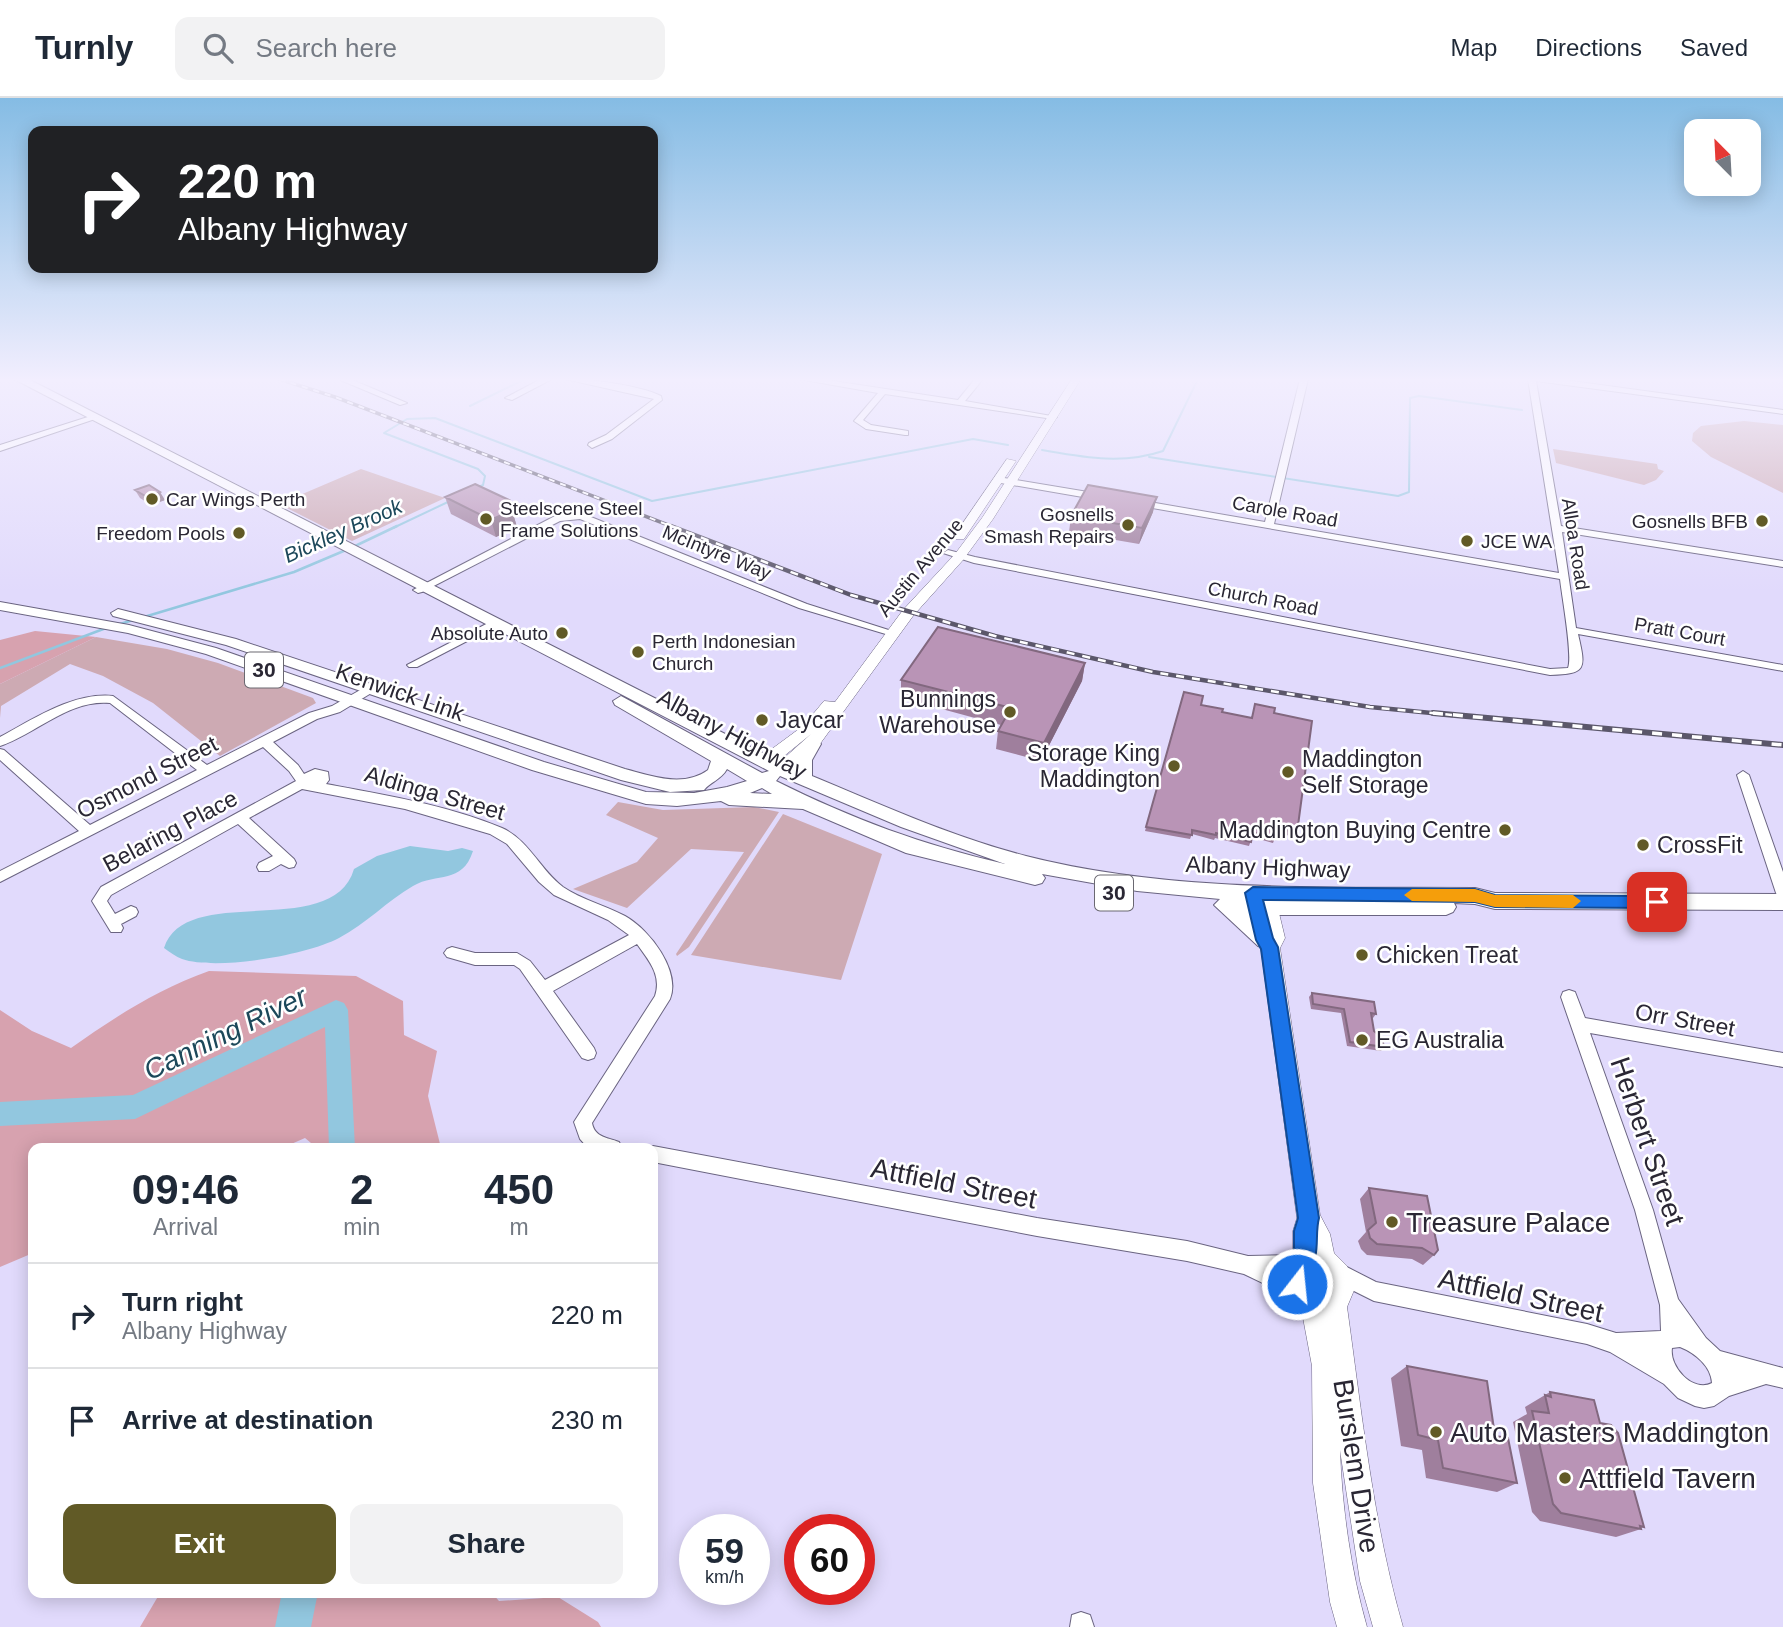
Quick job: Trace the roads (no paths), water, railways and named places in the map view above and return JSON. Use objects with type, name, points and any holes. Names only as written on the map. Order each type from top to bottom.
[{"type":"highway","name":"Albany Highway","points":[[152,450],[491,625],[803,780],[898,821],[1025,863],[1147,885],[1262,901],[1430,908],[1481,906],[1495,901],[1783,902]]},
{"type":"highway","name":"Kenwick Link","points":[[0,594],[98,609],[193,631],[586,782],[646,798],[667,793],[713,795],[747,788],[756,776],[774,765]]},
{"type":"highway","name":"Kenwick Link","points":[[0,606],[85,620],[177,641],[354,693]]},
{"type":"highway","name":"Albany Highway","points":[[491,625],[565,666],[673,733],[815,806],[895,841],[986,866],[1091,890],[1224,905],[1262,901]]},
{"type":"highway","points":[[803,780],[803,760],[812,744]]},
{"type":"highway","points":[[667,793],[709,778],[720,768],[720,757]]},
{"type":"highway","name":"30","points":[[667,793],[815,806]]},
{"type":"highway","points":[[1224,905],[1244,918],[1267,944]]},
{"type":"main road","name":"Austin Avenue","points":[[774,765],[816,721],[886,632],[953,555],[1025,450]]},
{"type":"main road","name":"Austin Avenue","points":[[774,765],[812,744],[886,632]]},
{"type":"main road","name":"Burslem Drive","points":[[1262,901],[1276,938],[1267,944],[1309,1218],[1318,1234],[1325,1366],[1327,1483],[1345,1602],[1352,1627]]},
{"type":"main road","name":"Burslem Drive","points":[[1319,1281],[1363,1518],[1388,1627]]},
{"type":"street","points":[[1269,526],[1287,450]]},
{"type":"street","name":"Alloa Road","points":[[1543,450],[1577,655],[1572,671]]},
{"type":"street","points":[[1005,481],[1106,498]]},
{"type":"street","name":"Carole Road","points":[[1133,503],[1565,577]]},
{"type":"street","name":"McIntyre Way","points":[[421,589],[558,518],[581,516],[803,606],[886,632]]},
{"type":"street","points":[[1556,528],[1783,564]]},
{"type":"street","name":"Church Road","points":[[953,555],[1550,672],[1572,671]]},
{"type":"street","points":[[413,665],[491,625]]},
{"type":"street","name":"Pratt Court","points":[[1571,630],[1783,668]]},
{"type":"street","name":"Osmond Street","points":[[0,877],[313,716],[325,714],[354,693]]},
{"type":"street","points":[[0,742],[81,703],[107,698],[207,771]]},
{"type":"street","points":[[264,741],[313,783]]},
{"type":"street","points":[[0,753],[88,831]]},
{"type":"street","points":[[1743,775],[1783,893]]},
{"type":"street","name":"Belaring Place","points":[[131,912],[114,925],[99,901],[106,891],[287,793],[313,783]]},
{"type":"street","name":"Aldinga Street","points":[[313,783],[496,831],[517,844],[551,885],[577,901],[624,922],[639,936],[665,973],[666,991],[583,1122],[585,1134],[596,1143]]},
{"type":"street","points":[[241,819],[285,860],[264,867]]},
{"type":"street","points":[[543,989],[639,936]]},
{"type":"street","points":[[452,953],[475,959],[517,959],[525,965],[588,1053]]},
{"type":"street","name":"Herbert Street","points":[[1569,997],[1644,1210],[1670,1305],[1668,1340]]},
{"type":"street","name":"Orr Street","points":[[1578,1024],[1783,1060]]},
{"type":"street","name":"Attfield Street","points":[[658,1155],[1050,1229],[1187,1251],[1319,1281],[1587,1334],[1615,1343],[1670,1376],[1681,1387],[1700,1396],[1716,1395],[1722,1387],[1773,1377]]},
{"type":"street","name":"Attfield Street","points":[[1246,1265],[1319,1281]]},
{"type":"street","name":"Herbert Street","points":[[1670,1305],[1707,1352]]},
{"type":"street","name":"Attfield Street","points":[[1615,1343],[1680,1338],[1707,1352],[1773,1377]]},
{"type":"street","points":[[1668,1340],[1660,1353],[1670,1376]]},
{"type":"street","points":[[1707,1352],[1720,1370],[1722,1387]]},
{"type":"water","points":[[410,846],[448,851],[462,848],[473,851],[468,862],[456,873],[413,886],[339,938],[306,950],[262,959],[217,963],[182,959],[164,948],[177,928],[200,918],[318,903],[341,891],[354,869],[377,856]]},
{"type":"waterway","name":"Bickley Brook","points":[[429,450],[478,469],[485,476],[483,485],[476,488]]},
{"type":"waterway","name":"Bickley Brook","points":[[520,450],[652,501],[914,450]]},
{"type":"waterway","name":"Bickley Brook","points":[[1044,450],[1118,459],[1163,450]]},
{"type":"waterway","points":[[1149,457],[1398,496],[1409,492],[1409,450]]},
{"type":"waterway","name":"Bickley Brook","points":[[393,528],[450,501]]},
{"type":"waterway","name":"Bickley Brook","points":[[353,547],[397,526]]},
{"type":"waterway","name":"Bickley Brook","points":[[144,617],[294,572],[346,550]]},
{"type":"waterway","name":"Bickley Brook","points":[[117,625],[133,620]]},
{"type":"waterway","name":"Bickley Brook","points":[[0,668],[106,628]]},
{"type":"waterway","name":"Canning River","points":[[0,1114],[135,1107],[336,1010],[342,1143]]},
{"type":"waterway","name":"Canning River","points":[[293,1627],[299,1598]]},
{"type":"railway","points":[[474,450],[676,528]]},
{"type":"railway","points":[[671,526],[851,595],[995,636],[1153,672],[1370,707],[1452,715]]},
{"type":"railway","points":[[1433,713],[1783,745]]},
{"type":"place","name":"Car Wings Perth","points":[[152,499]]},
{"type":"place","name":"Steelscene Steel Frame Solutions","points":[[486,519]]},
{"type":"place","name":"Gosnells BFB","points":[[1762,521]]},
{"type":"place","name":"Gosnells Smash Repairs","points":[[1128,525]]},
{"type":"place","name":"Freedom Pools","points":[[239,533]]},
{"type":"place","name":"JCE WA","points":[[1467,541]]},
{"type":"place","name":"Absolute Auto","points":[[562,633]]},
{"type":"place","name":"Perth Indonesian Church","points":[[638,652]]},
{"type":"place","name":"Bunnings Warehouse","points":[[1010,712]]},
{"type":"place","name":"Jaycar","points":[[762,720]]},
{"type":"place","name":"Storage King Maddington","points":[[1174,766]]},
{"type":"place","name":"Maddington Self Storage","points":[[1288,772]]},
{"type":"place","name":"Maddington Buying Centre","points":[[1505,830]]},
{"type":"place","name":"CrossFit","points":[[1643,845]]},
{"type":"place","name":"Chicken Treat","points":[[1362,955]]},
{"type":"place","name":"EG Australia","points":[[1362,1040]]},
{"type":"place","name":"Treasure Palace","points":[[1392,1222]]},
{"type":"place","name":"Auto Masters Maddington","points":[[1436,1432]]},
{"type":"place","name":"Attfield Tavern","points":[[1565,1478]]}]
